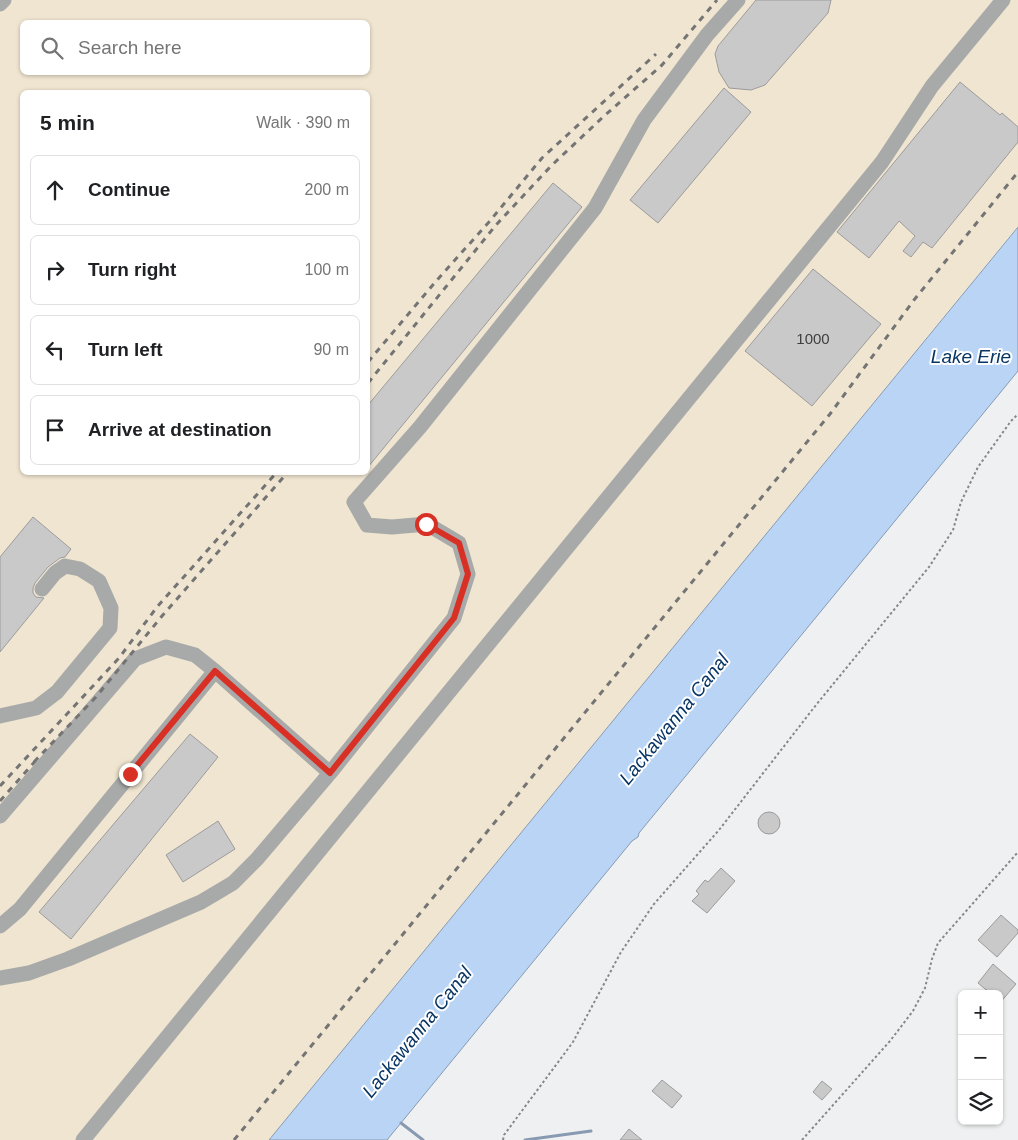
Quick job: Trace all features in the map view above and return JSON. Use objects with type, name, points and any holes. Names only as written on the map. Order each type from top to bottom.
[{"type":"lane","points":[[0,4],[4,0]]},
{"type":"lane","points":[[0,978],[29,974],[68,960],[201,902],[233,883],[257,859],[330,773],[454,618],[468,574],[459,543],[426,524],[392,527],[367,525],[354,502],[420,427],[595,208],[644,120],[707,35],[738,0]]},
{"type":"lane","points":[[83,1140],[882,162],[932,86],[1003,0]]},
{"type":"lane","points":[[0,716],[36,708],[57,692],[110,628],[111,608],[99,581],[80,569],[65,566],[42,589]]},
{"type":"lane","points":[[0,816],[134,659],[166,647],[195,655],[330,773]]},
{"type":"lane","points":[[0,926],[20,909],[215,671]]},
{"type":"path","points":[[503,1140],[504,1135],[573,1042],[621,952],[654,904],[719,830],[816,704],[929,567],[953,530],[961,502],[978,467],[1018,414]]},
{"type":"path","points":[[802,1140],[890,1041],[913,1011],[925,988],[938,943],[1018,852]]},
{"type":"shaded area","points":[[0,0],[1018,0],[1018,226],[269,1140],[0,1140]]},
{"type":"water","name":"Lake Erie","points":[[1018,227],[1018,371],[639,833],[638,837],[632,841],[387,1140],[269,1140]]},
{"type":"building","points":[[756,0],[831,0],[828,13],[765,85],[751,90],[729,88],[719,72],[715,54],[718,46]]},
{"type":"building","points":[[960,82],[1000,115],[1002,113],[1018,127],[1018,142],[932,248],[923,242],[911,257],[903,251],[915,236],[899,221],[869,258],[837,232]]},
{"type":"building","points":[[724,88],[751,112],[658,223],[630,200]]},
{"type":"building","points":[[553,183],[582,207],[370,465],[370,403]]},
{"type":"building","points":[[813,269],[881,324],[812,406],[745,351]]},
{"type":"building","points":[[33,517],[71,549],[65,557],[60,558],[48,567],[35,583],[33,593],[36,597],[44,598],[0,652],[0,557]]},
{"type":"building","points":[[190,734],[218,757],[71,939],[39,912]]},
{"type":"building","points":[[769,812],[777,815],[780,823],[777,831],[769,834],[761,831],[758,823],[761,815]]},
{"type":"building","points":[[218,821],[235,849],[183,882],[166,855]]},
{"type":"building","points":[[721,868],[735,881],[707,913],[692,901],[699,894],[696,891],[705,880],[708,882]]},
{"type":"building","points":[[1001,915],[1018,930],[1018,933],[997,957],[978,940]]},
{"type":"building","points":[[993,964],[1016,984],[1003,999],[1003,990],[986,990],[978,983]]},
{"type":"building","points":[[662,1080],[682,1096],[672,1108],[652,1091]]},
{"type":"building","points":[[822,1081],[832,1089],[822,1100],[813,1092]]},
{"type":"building","points":[[629,1129],[642,1140],[620,1140]]},
{"type":"waterway","points":[[401,1123],[423,1140]]},
{"type":"waterway","points":[[525,1140],[591,1131]]},
{"type":"railway","points":[[370,381],[496,225],[551,166],[662,65],[717,0]]},
{"type":"railway","points":[[370,360],[542,158],[656,54]]},
{"type":"railway","points":[[234,1140],[830,414],[914,300],[1018,172]]},
{"type":"railway","points":[[0,786],[119,658],[157,607],[274,475]]},
{"type":"railway","points":[[34,762],[96,697],[162,616],[285,475]]},
{"type":"railway","points":[[0,801],[38,758]]},
{"type":"route","points":[[130,774],[215,671],[330,773],[454,618],[468,574],[459,543],[426,524]]},
{"type":"water label","name":"Lackawanna Canal","points":[[674,719]]},
{"type":"water label","name":"Lackawanna Canal","points":[[417,1032]]}]
